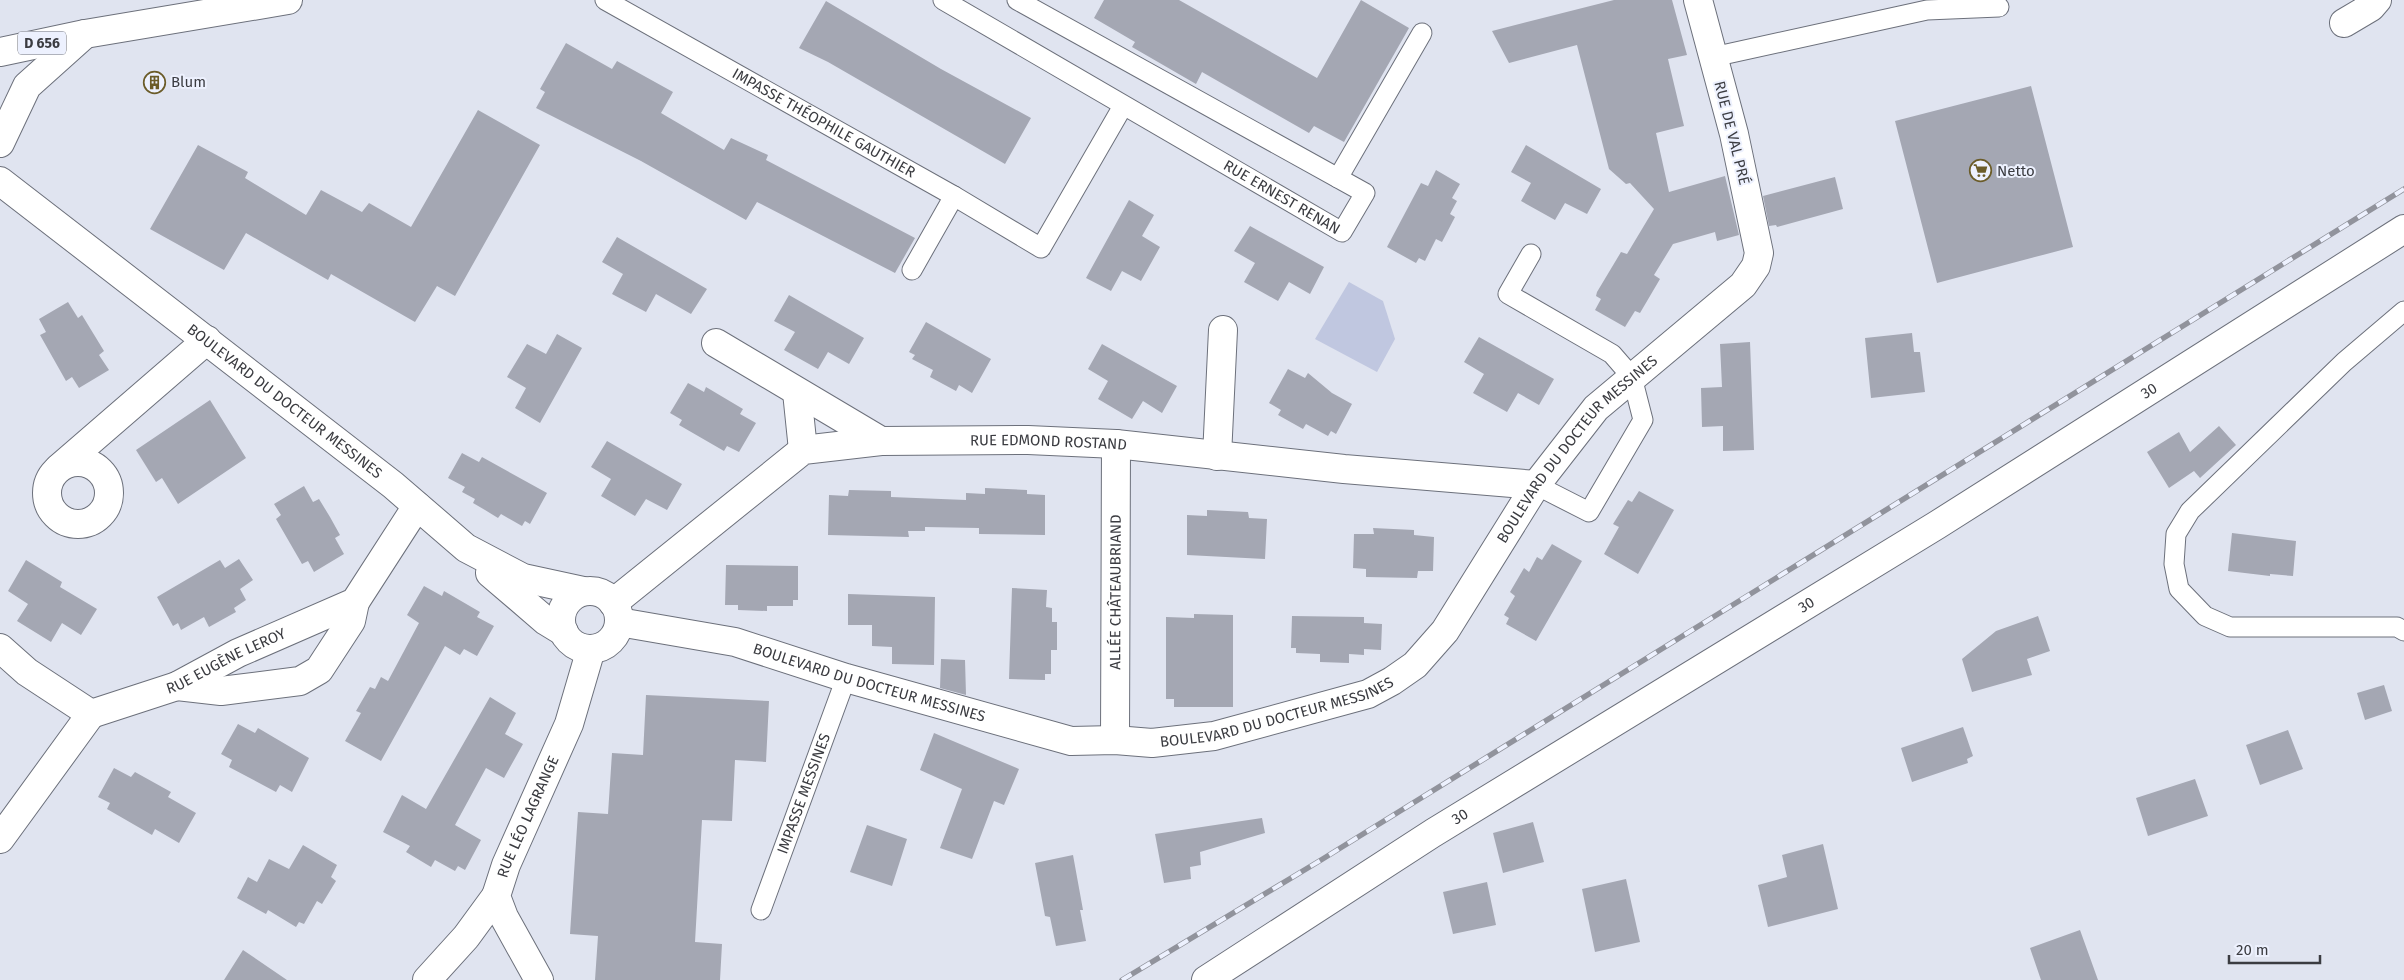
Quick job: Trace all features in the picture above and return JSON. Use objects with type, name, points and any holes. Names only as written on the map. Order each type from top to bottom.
[{"type":"street","name":"D 656","points":[[0,52],[84,34],[288,0]]},
{"type":"street","name":"RUE DE VAL PRÉ","points":[[1698,0],[1734,134],[1759,253],[1756,266]]},
{"type":"street","points":[[2344,24],[2371,7],[2377,0]]},
{"type":"street","points":[[0,143],[27,86],[84,34]]},
{"type":"street","name":"BOULEVARD DU DOCTEUR MESSINES","points":[[0,181],[207,340],[418,506],[466,548],[524,578],[583,591]]},
{"type":"street","name":"30","points":[[1206,980],[1432,833],[1937,525],[2404,229]]},
{"type":"street","name":"BOULEVARD DU DOCTEUR MESSINES","points":[[616,612],[735,642],[846,678],[1071,741],[1115,740],[1152,743],[1214,736],[1368,694],[1392,681],[1415,665],[1445,631],[1536,485],[1596,408],[1743,285],[1756,266]]},
{"type":"street","points":[[1217,456],[1223,330]]},
{"type":"street","points":[[58,468],[207,340]]},
{"type":"street","points":[[716,343],[881,441]]},
{"type":"street","points":[[466,548],[493,576],[546,621],[564,632],[575,645],[591,649],[599,647],[613,638],[616,612],[803,450],[797,392]]},
{"type":"street","name":"RUE EDMOND ROSTAND","points":[[803,450],[881,441],[1028,440],[1116,444],[1217,456],[1536,485]]},
{"type":"street","name":"ALLÉE CHÂTEAUBRIAND","points":[[1115,740],[1116,444]]},
{"type":"street","points":[[177,686],[221,691],[300,681],[319,670],[351,621],[355,602],[418,506]]},
{"type":"street","points":[[564,632],[561,624],[564,607],[569,600],[583,591],[600,592],[616,612]]},
{"type":"street","name":"RUE EUGÈNE LEROY","points":[[91,714],[177,686],[238,653],[355,602]]},
{"type":"street","points":[[0,648],[26,672],[91,714],[0,839]]},
{"type":"street","name":"RUE LÉO LAGRANGE","points":[[539,980],[504,917],[496,896],[506,865],[569,724],[591,649]]},
{"type":"street","points":[[427,980],[466,937],[496,896]]},
{"type":"lane","name":"IMPASSE THÉOPHILE GAUTHIER","points":[[605,0],[954,196],[1041,248],[1123,106]]},
{"type":"lane","name":"RUE ERNEST RENAN","points":[[943,0],[1342,232],[1365,193],[1016,0]]},
{"type":"lane","points":[[1713,57],[1927,10],[1999,6]]},
{"type":"lane","points":[[1338,178],[1422,33]]},
{"type":"lane","points":[[912,270],[954,196]]},
{"type":"lane","points":[[1531,254],[1508,294],[1612,354],[1632,376],[1643,420],[1589,512],[1536,485]]},
{"type":"lane","points":[[2404,311],[2344,362],[2190,510],[2176,534],[2174,564],[2179,589],[2205,616],[2230,627],[2397,627],[2404,631]]},
{"type":"lane","name":"IMPASSE MESSINES","points":[[761,910],[846,678]]},
{"type":"shaded area","points":[[1349,282],[1383,301],[1395,339],[1377,372],[1315,339]]},
{"type":"building","points":[[1104,0],[1179,0],[1317,78],[1361,0],[1409,28],[1344,142],[1314,126],[1309,133],[1202,72],[1196,84],[1132,47],[1135,42],[1094,18]]},
{"type":"building","points":[[1614,0],[1672,0],[1687,55],[1668,59],[1684,126],[1656,133],[1669,192],[1725,176],[1739,235],[1717,241],[1715,232],[1673,244],[1654,275],[1660,279],[1640,313],[1635,311],[1625,327],[1595,310],[1601,299],[1596,296],[1621,252],[1627,254],[1654,209],[1630,183],[1626,184],[1609,169],[1577,45],[1509,63],[1492,31]]},
{"type":"building","points":[[826,1],[941,69],[1031,118],[1005,164],[828,62],[799,48]]},
{"type":"building","points":[[566,43],[612,69],[617,61],[673,92],[661,113],[724,150],[731,138],[768,155],[766,160],[915,238],[895,273],[757,202],[746,220],[641,161],[536,108],[545,92],[540,89]]},
{"type":"building","points":[[2031,86],[2073,247],[1937,283],[1895,121]]},
{"type":"building","points":[[478,110],[540,145],[455,296],[437,286],[415,322],[331,274],[328,280],[246,233],[224,270],[150,229],[198,145],[248,172],[245,178],[306,215],[321,190],[362,212],[369,203],[411,227]]},
{"type":"building","points":[[1526,145],[1601,189],[1587,214],[1565,203],[1555,220],[1521,201],[1531,183],[1511,172]]},
{"type":"building","points":[[1436,170],[1460,184],[1452,198],[1457,201],[1450,214],[1455,217],[1442,242],[1436,239],[1425,261],[1419,258],[1416,263],[1387,247],[1421,183],[1428,186]]},
{"type":"building","points":[[1835,177],[1843,209],[1777,227],[1776,225],[1769,226],[1763,196]]},
{"type":"building","points":[[1129,200],[1154,215],[1142,236],[1160,247],[1141,281],[1122,271],[1111,291],[1086,278]]},
{"type":"building","points":[[1250,226],[1324,267],[1310,294],[1289,282],[1278,301],[1244,282],[1255,263],[1234,251]]},
{"type":"building","points":[[617,237],[707,289],[691,314],[656,294],[646,312],[612,294],[623,274],[602,262]]},
{"type":"building","points":[[789,295],[864,338],[849,364],[828,352],[818,369],[784,350],[795,332],[774,321]]},
{"type":"building","points":[[68,302],[78,318],[82,315],[104,351],[99,355],[109,370],[79,388],[72,377],[66,381],[40,335],[46,332],[39,319]]},
{"type":"building","points":[[926,322],[991,359],[972,393],[959,385],[956,391],[930,377],[933,370],[912,359],[915,355],[909,352]]},
{"type":"building","points":[[1912,333],[1914,352],[1920,352],[1925,392],[1871,398],[1865,338]]},
{"type":"building","points":[[557,334],[582,348],[540,423],[515,408],[526,388],[507,377],[527,344],[546,354]]},
{"type":"building","points":[[1479,337],[1554,379],[1539,405],[1518,393],[1507,412],[1473,393],[1484,374],[1464,362]]},
{"type":"building","points":[[1750,342],[1754,450],[1723,451],[1723,426],[1702,427],[1701,388],[1722,387],[1720,344]]},
{"type":"building","points":[[1102,344],[1177,386],[1162,413],[1143,401],[1132,419],[1098,399],[1108,381],[1088,369]]},
{"type":"building","points":[[1288,369],[1305,378],[1308,373],[1332,393],[1352,404],[1336,434],[1331,431],[1328,436],[1306,424],[1303,429],[1278,415],[1281,410],[1269,403]]},
{"type":"building","points":[[688,383],[704,392],[706,387],[743,409],[740,414],[756,423],[739,452],[727,446],[724,451],[679,425],[682,420],[670,413]]},
{"type":"building","points":[[210,400],[246,458],[178,504],[162,478],[156,482],[136,450]]},
{"type":"building","points":[[2219,426],[2236,445],[2200,478],[2194,471],[2169,488],[2147,452],[2179,432],[2190,452]]},
{"type":"building","points":[[607,441],[682,484],[667,510],[646,499],[635,516],[601,496],[611,479],[591,467]]},
{"type":"building","points":[[462,453],[479,462],[482,457],[547,493],[530,524],[525,521],[522,526],[501,514],[498,518],[473,503],[475,499],[462,492],[465,487],[448,478]]},
{"type":"building","points":[[304,486],[313,502],[319,499],[330,517],[340,535],[335,538],[344,554],[314,572],[308,561],[302,564],[276,519],[281,515],[274,504]]},
{"type":"building","points":[[985,488],[1027,490],[1027,494],[1045,495],[1045,535],[979,534],[979,528],[925,527],[925,531],[908,531],[909,537],[828,535],[829,495],[848,496],[849,490],[891,491],[891,497],[966,500],[966,493],[985,494]]},
{"type":"building","points":[[1639,491],[1674,510],[1638,574],[1604,554],[1619,527],[1613,524],[1628,500],[1632,502]]},
{"type":"building","points":[[1207,510],[1248,512],[1249,518],[1267,519],[1265,559],[1187,555],[1187,515],[1207,516]]},
{"type":"building","points":[[1373,528],[1414,530],[1414,535],[1434,537],[1433,571],[1418,571],[1417,578],[1366,577],[1366,569],[1353,568],[1354,534],[1374,534]]},
{"type":"building","points":[[2232,533],[2296,541],[2293,576],[2270,574],[2270,576],[2228,571]]},
{"type":"building","points":[[1552,544],[1582,561],[1536,641],[1506,624],[1509,618],[1504,615],[1515,596],[1510,592],[1524,568],[1529,572],[1537,557],[1542,560]]},
{"type":"building","points":[[239,559],[253,580],[240,589],[246,600],[234,608],[236,612],[209,627],[204,617],[181,630],[178,623],[173,626],[157,597],[220,560],[225,568]]},
{"type":"building","points":[[26,560],[62,582],[60,587],[97,609],[81,635],[62,623],[51,642],[17,621],[28,604],[8,591]]},
{"type":"building","points":[[726,565],[798,566],[798,600],[793,600],[793,606],[767,606],[767,611],[738,610],[738,605],[725,605]]},
{"type":"building","points":[[424,586],[442,596],[444,591],[480,612],[477,617],[494,626],[477,656],[464,649],[460,655],[445,646],[381,761],[345,741],[361,713],[356,711],[370,687],[375,689],[381,677],[388,681],[419,623],[407,615]]},
{"type":"building","points":[[1012,588],[1047,590],[1046,607],[1052,608],[1052,622],[1057,622],[1057,650],[1051,650],[1051,674],[1045,674],[1045,680],[1009,679]]},
{"type":"building","points":[[848,594],[935,597],[934,665],[892,664],[892,647],[872,646],[872,625],[848,625]]},
{"type":"building","points":[[1194,614],[1233,615],[1233,707],[1174,707],[1174,699],[1166,699],[1166,617],[1194,618]]},
{"type":"building","points":[[1292,616],[1364,617],[1364,623],[1382,624],[1381,650],[1364,649],[1364,655],[1349,654],[1349,663],[1320,662],[1320,654],[1296,653],[1296,648],[1291,648]]},
{"type":"building","points":[[2038,616],[2050,651],[2027,659],[2032,675],[1972,692],[1962,659],[1996,631]]},
{"type":"building","points":[[941,659],[965,660],[966,695],[940,688]]},
{"type":"building","points":[[2384,685],[2392,711],[2365,720],[2357,693]]},
{"type":"building","points":[[646,695],[769,701],[766,762],[735,760],[732,821],[702,820],[695,942],[722,944],[720,980],[595,980],[598,936],[570,934],[578,812],[608,814],[612,753],[643,755]]},
{"type":"building","points":[[490,697],[516,713],[505,734],[523,744],[504,778],[486,768],[455,825],[481,840],[465,870],[458,866],[455,871],[435,860],[431,867],[406,852],[410,846],[383,832],[402,795],[426,809]]},
{"type":"building","points":[[238,724],[255,733],[258,728],[309,758],[292,792],[280,785],[276,792],[229,767],[232,760],[221,754]]},
{"type":"building","points":[[1963,727],[1973,756],[1967,759],[1968,763],[1912,782],[1901,748]]},
{"type":"building","points":[[2288,730],[2303,769],[2260,785],[2246,745]]},
{"type":"building","points":[[934,733],[1019,769],[1004,805],[994,801],[972,859],[940,848],[962,789],[920,770]]},
{"type":"building","points":[[114,768],[131,777],[135,772],[171,792],[168,797],[196,813],[179,843],[155,829],[152,835],[107,809],[110,803],[98,797]]},
{"type":"building","points":[[2195,779],[2208,816],[2148,836],[2136,798]]},
{"type":"building","points":[[1262,818],[1265,833],[1200,852],[1201,865],[1190,867],[1191,879],[1164,883],[1155,834]]},
{"type":"building","points":[[1533,822],[1544,862],[1503,873],[1493,833]]},
{"type":"building","points":[[867,825],[907,839],[892,886],[850,872]]},
{"type":"building","points":[[1823,844],[1838,909],[1768,927],[1758,885],[1787,877],[1782,855]]},
{"type":"building","points":[[303,845],[337,865],[331,877],[336,881],[322,904],[317,901],[304,924],[299,922],[296,927],[268,910],[266,914],[237,898],[248,877],[257,882],[269,859],[289,869]]},
{"type":"building","points":[[1073,855],[1083,910],[1080,910],[1086,941],[1056,946],[1050,917],[1045,916],[1035,863]]},
{"type":"building","points":[[1626,879],[1640,942],[1595,952],[1582,889]]},
{"type":"building","points":[[1487,882],[1496,925],[1453,934],[1443,892]]},
{"type":"building","points":[[2080,930],[2098,980],[2041,980],[2030,948]]},
{"type":"building","points":[[243,950],[287,980],[224,980]]},
{"type":"railway","points":[[1122,980],[1321,860],[2404,189]]},
{"type":"place","name":"Blum","points":[[155,82]]},
{"type":"place","name":"Netto","points":[[1981,171]]}]
